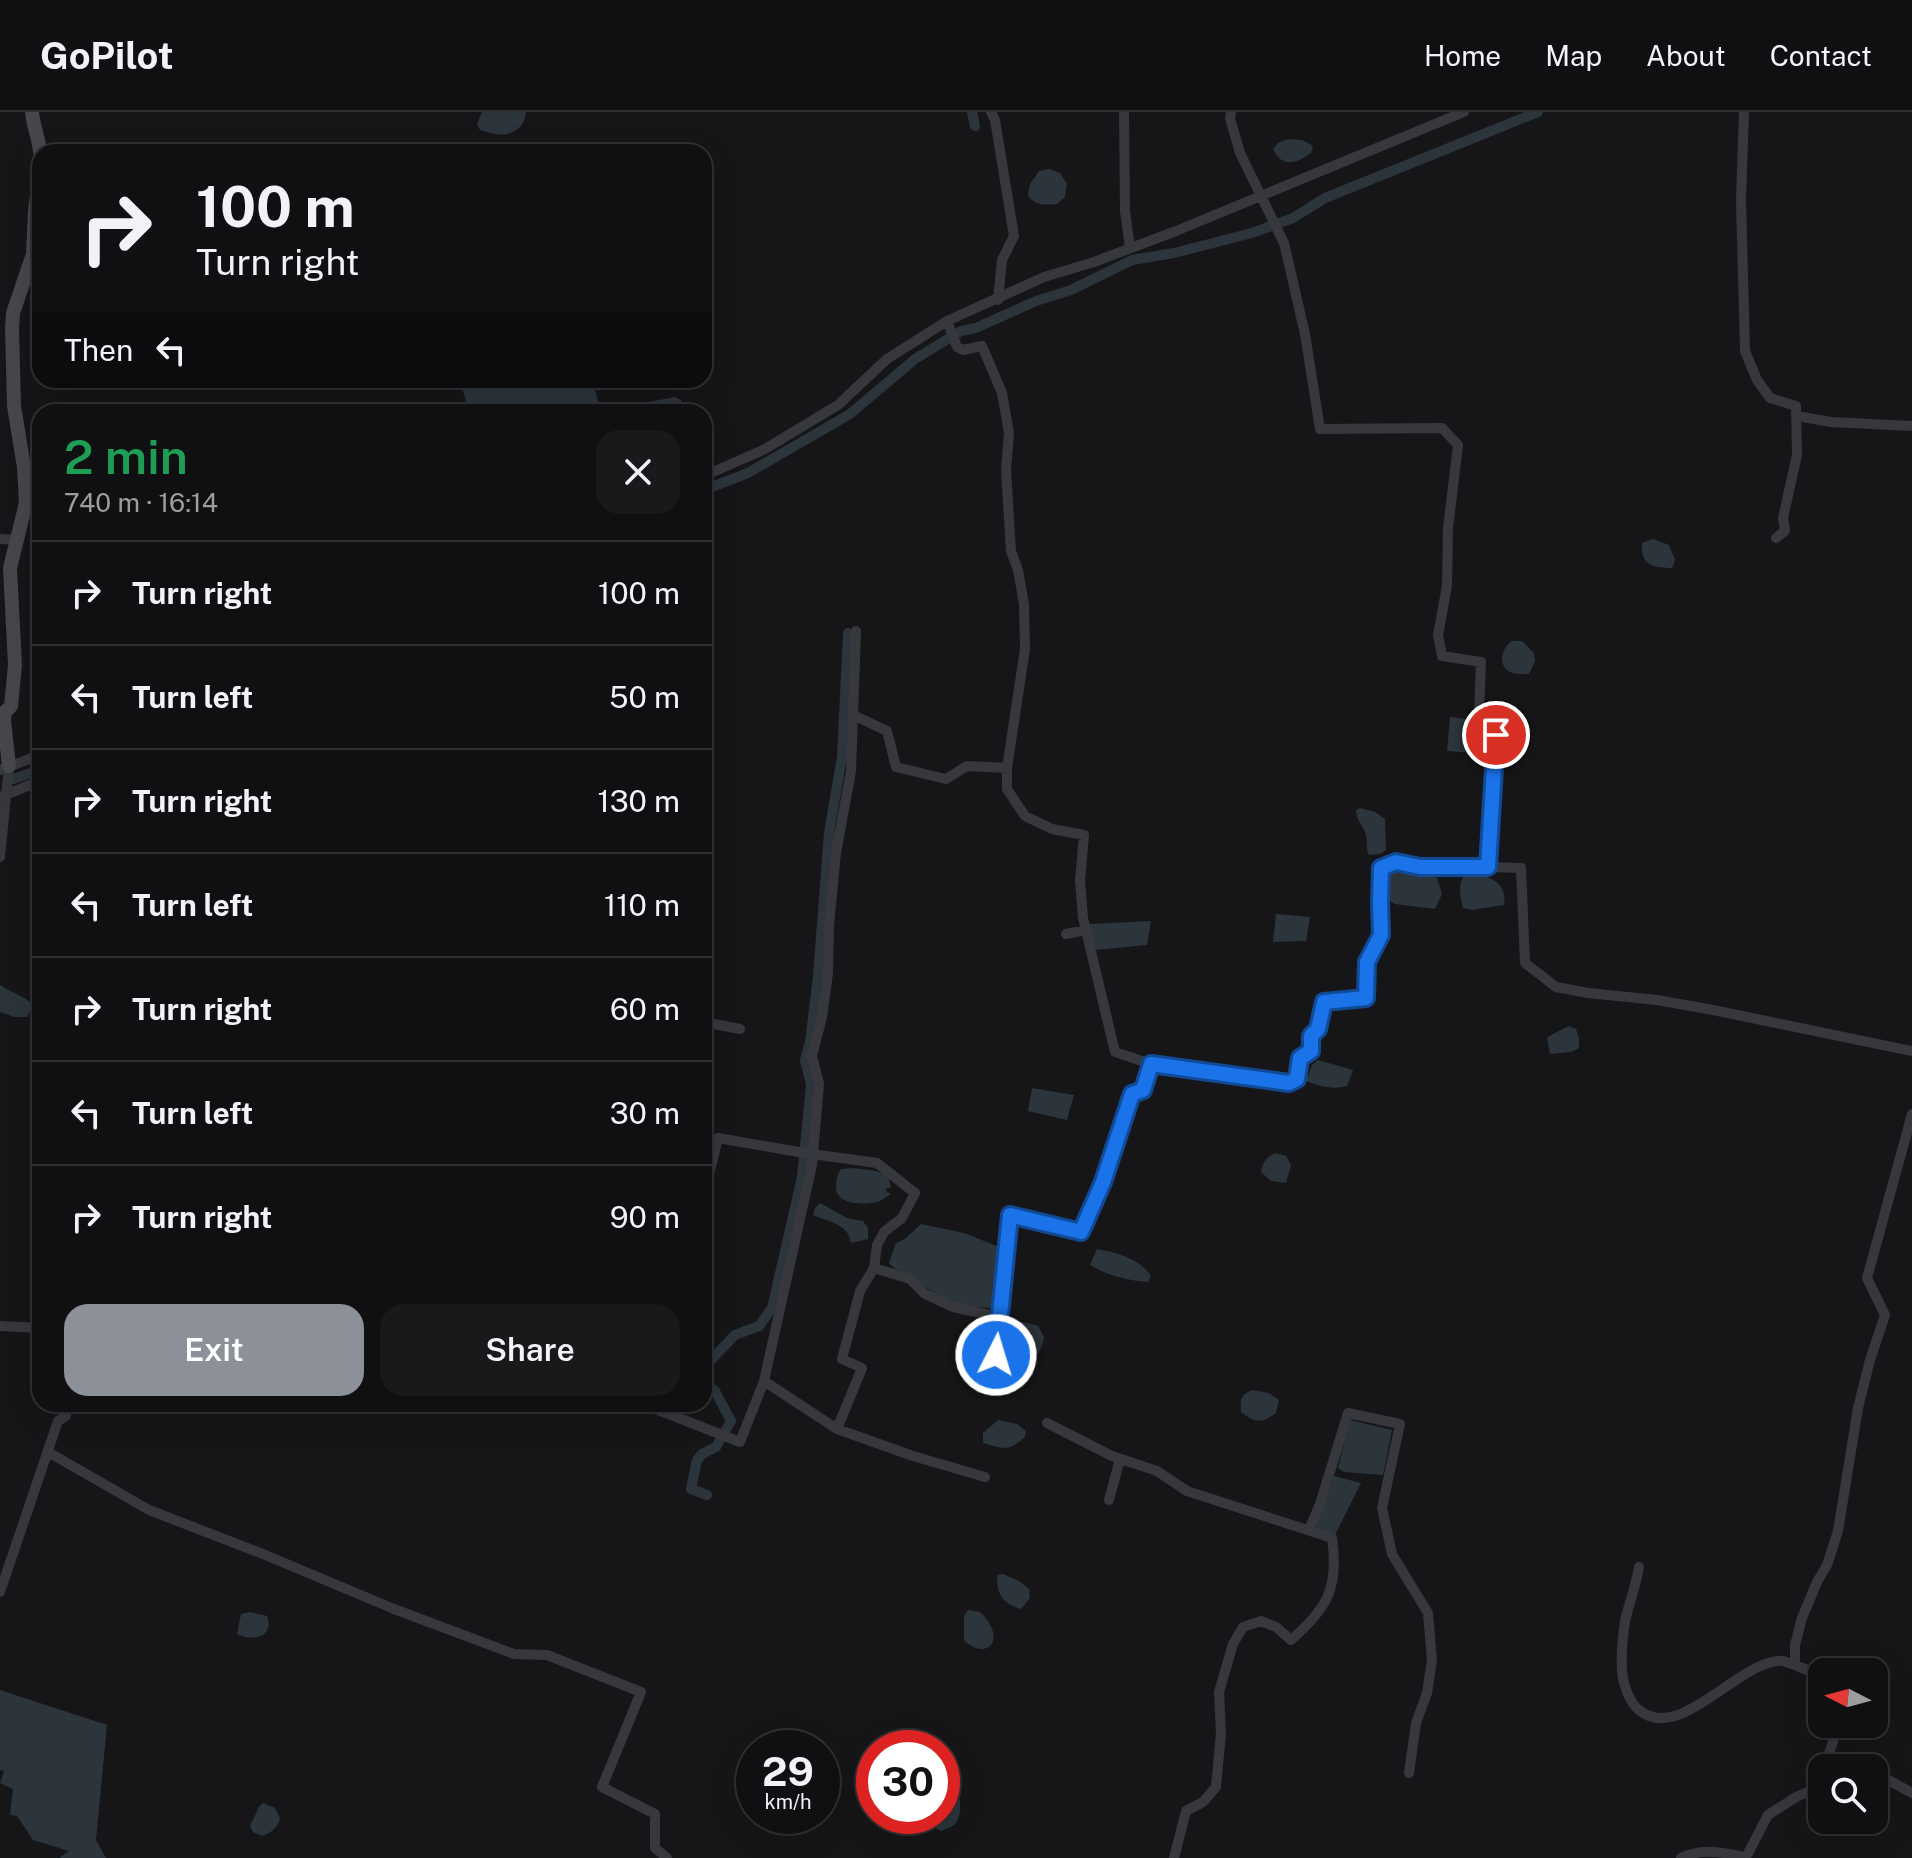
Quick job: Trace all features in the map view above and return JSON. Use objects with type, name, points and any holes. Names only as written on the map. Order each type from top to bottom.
[{"type":"street","points":[[32,112],[39,144]]},
{"type":"street","points":[[991,112],[995,120],[1014,236],[1002,260],[998,300]]},
{"type":"street","points":[[1124,112],[1125,211],[1130,248]]},
{"type":"street","points":[[1231,112],[1240,153],[1284,243],[1305,334],[1320,429],[1442,428],[1458,445],[1448,528],[1447,586],[1438,635],[1442,656],[1481,662],[1479,713],[1496,735],[1488,867]]},
{"type":"street","points":[[712,472],[765,449],[838,405],[887,359],[948,323],[1044,277],[1130,248],[1464,112]]},
{"type":"street","points":[[1744,112],[1741,200],[1745,351],[1757,380],[1770,398],[1796,406],[1797,416],[1797,455],[1783,518],[1785,531],[1776,538]]},
{"type":"street","points":[[0,857],[10,568],[26,503],[24,467],[14,406],[12,329],[13,313],[32,257]]},
{"type":"street","points":[[948,323],[957,347],[963,350],[982,346],[1002,393],[1009,433],[1006,470],[1011,551],[1024,604],[1025,649],[1007,768],[1007,789],[1025,816],[1052,829],[1084,835],[1080,881],[1083,918],[1115,1052],[1151,1064],[1289,1083],[1297,1079],[1300,1058],[1311,1051],[1311,1036],[1318,1029],[1324,1002],[1366,998],[1367,962],[1381,935],[1381,868],[1396,862],[1420,867],[1521,868],[1525,963],[1556,987],[1713,1010],[1912,1051]]},
{"type":"street","points":[[1797,416],[1831,422],[1912,426]]},
{"type":"street","points":[[0,539],[18,540]]},
{"type":"street","points":[[663,1412],[740,1442],[764,1381],[812,1165],[819,1084],[812,1056],[822,1017],[836,853],[851,771],[856,631]]},
{"type":"street","points":[[853,715],[887,731],[896,767],[946,779],[967,766],[1007,768]]},
{"type":"street","points":[[5,768],[32,758]]},
{"type":"street","points":[[4,795],[32,784]]},
{"type":"street","points":[[1066,934],[1086,930]]},
{"type":"street","points":[[712,1024],[740,1029]]},
{"type":"street","points":[[969,1346],[984,1350],[984,1362],[996,1355],[1010,1215],[1081,1232],[1103,1182],[1132,1094],[1143,1090],[1151,1064]]},
{"type":"street","points":[[1795,1665],[1795,1645],[1802,1618],[1827,1565],[1838,1531],[1858,1408],[1885,1315],[1867,1278],[1912,1114]]},
{"type":"street","points":[[712,1162],[718,1138],[877,1163],[915,1193],[902,1218],[884,1232],[877,1245],[874,1268],[860,1291],[842,1359],[862,1368],[837,1429]]},
{"type":"street","points":[[874,1268],[910,1279],[925,1294],[953,1307],[999,1317]]},
{"type":"street","points":[[0,1326],[32,1328]]},
{"type":"street","points":[[764,1381],[837,1429],[985,1477]]},
{"type":"street","points":[[0,1592],[4,1567],[58,1421],[67,1412]]},
{"type":"street","points":[[1309,1530],[1348,1413],[1400,1424],[1382,1508],[1392,1554],[1428,1613],[1432,1660],[1427,1693],[1416,1723],[1409,1773]]},
{"type":"street","points":[[1047,1423],[1120,1459],[1157,1471],[1187,1491],[1332,1538],[1335,1560],[1331,1590],[1312,1622],[1291,1640],[1276,1627],[1261,1621],[1243,1627],[1233,1644],[1219,1692],[1221,1733],[1216,1787],[1203,1802],[1186,1811],[1174,1858]]},
{"type":"street","points":[[48,1452],[149,1510],[514,1654],[547,1655],[641,1692],[602,1787],[655,1814],[655,1848],[667,1858]]},
{"type":"street","points":[[1109,1500],[1120,1459]]},
{"type":"street","points":[[1639,1567],[1637,1585],[1625,1621],[1622,1672],[1627,1692],[1636,1708],[1650,1717],[1669,1719],[1693,1709],[1745,1673],[1778,1660],[1808,1670]]},
{"type":"street","points":[[1888,1780],[1912,1793]]},
{"type":"street","points":[[1681,1858],[1698,1851],[1746,1857],[1768,1815],[1808,1792]]},
{"type":"shaded area","points":[[482,112],[526,112],[515,131],[495,134],[480,130],[477,124]]},
{"type":"shaded area","points":[[1288,139],[1302,140],[1313,146],[1311,153],[1285,162],[1273,149]]},
{"type":"shaded area","points":[[1050,169],[1060,173],[1067,184],[1065,197],[1057,204],[1045,205],[1028,196],[1030,184],[1039,171]]},
{"type":"shaded area","points":[[462,388],[594,388],[599,404],[467,404]]},
{"type":"shaded area","points":[[675,397],[682,404],[638,404]]},
{"type":"shaded area","points":[[1653,539],[1669,545],[1675,560],[1672,568],[1654,566],[1646,561],[1642,543]]},
{"type":"shaded area","points":[[1512,641],[1522,641],[1534,653],[1535,661],[1529,674],[1513,673],[1505,667],[1502,655]]},
{"type":"shaded area","points":[[1450,717],[1477,720],[1474,753],[1447,751]]},
{"type":"shaded area","points":[[1360,808],[1385,819],[1386,850],[1380,854],[1369,855],[1366,835],[1356,810]]},
{"type":"shaded area","points":[[1396,869],[1437,878],[1442,894],[1435,909],[1395,904],[1386,899],[1386,874]]},
{"type":"shaded area","points":[[1466,873],[1488,877],[1499,884],[1503,890],[1504,905],[1472,910],[1463,908],[1460,885]]},
{"type":"shaded area","points":[[1276,914],[1310,917],[1306,941],[1273,942]]},
{"type":"shaded area","points":[[1151,921],[1147,945],[1095,950],[1089,924]]},
{"type":"shaded area","points":[[0,985],[32,1004],[27,1017],[0,1012]]},
{"type":"shaded area","points":[[1569,1026],[1576,1029],[1579,1048],[1550,1054],[1547,1038]]},
{"type":"shaded area","points":[[1318,1060],[1353,1070],[1347,1086],[1326,1087],[1306,1081],[1312,1065]]},
{"type":"shaded area","points":[[1032,1088],[1074,1095],[1067,1120],[1028,1111]]},
{"type":"shaded area","points":[[1276,1153],[1286,1156],[1291,1165],[1286,1183],[1271,1181],[1261,1172],[1266,1160]]},
{"type":"shaded area","points":[[853,1168],[888,1176],[891,1188],[886,1188],[891,1194],[880,1201],[868,1203],[854,1203],[841,1198],[836,1188],[838,1176],[841,1169]]},
{"type":"shaded area","points":[[820,1203],[847,1218],[863,1221],[868,1228],[868,1239],[851,1243],[842,1228],[813,1215]]},
{"type":"shaded area","points":[[921,1224],[964,1233],[999,1247],[999,1269],[992,1308],[970,1307],[941,1298],[889,1263],[896,1243]]},
{"type":"shaded area","points":[[1097,1249],[1134,1261],[1151,1276],[1148,1282],[1118,1277],[1090,1265]]},
{"type":"shaded area","points":[[1011,1319],[1038,1326],[1044,1337],[1039,1351],[1030,1361],[1018,1364],[1003,1361],[1005,1325]]},
{"type":"shaded area","points":[[991,1369],[1004,1371],[1013,1380],[1005,1393],[991,1396],[981,1393],[981,1384]]},
{"type":"shaded area","points":[[1252,1390],[1269,1393],[1279,1400],[1276,1413],[1258,1421],[1241,1412],[1242,1398]]},
{"type":"shaded area","points":[[998,1420],[1017,1424],[1026,1431],[1025,1437],[1006,1448],[983,1443],[983,1433]]},
{"type":"shaded area","points":[[1350,1420],[1392,1430],[1383,1475],[1344,1472],[1338,1468]]},
{"type":"shaded area","points":[[1334,1476],[1361,1483],[1335,1535],[1315,1529]]},
{"type":"shaded area","points":[[1003,1574],[1029,1589],[1030,1598],[1021,1609],[1005,1601],[1000,1593],[997,1575]]},
{"type":"shaded area","points":[[968,1610],[980,1612],[989,1622],[993,1639],[986,1648],[980,1649],[964,1640],[964,1616]]},
{"type":"shaded area","points":[[250,1612],[267,1616],[268,1629],[261,1636],[249,1638],[237,1634],[241,1614]]},
{"type":"shaded area","points":[[0,1690],[107,1725],[96,1840],[106,1858],[59,1858],[69,1851],[33,1840],[17,1816],[10,1815],[13,1789],[0,1783],[4,1771],[0,1770]]},
{"type":"shaded area","points":[[263,1803],[275,1808],[280,1818],[274,1830],[262,1836],[253,1832],[250,1826]]},
{"type":"waterway","points":[[972,112],[975,126]]},
{"type":"waterway","points":[[712,487],[748,473],[850,414],[915,359],[961,331],[976,328],[1036,301],[1071,290],[1132,260],[1252,233],[1293,218],[1325,198],[1538,112]]},
{"type":"waterway","points":[[712,1359],[735,1335],[759,1326],[772,1308],[802,1177],[811,1084],[805,1061],[818,976],[829,833],[842,757],[848,633]]},
{"type":"waterway","points":[[13,779],[32,773]]},
{"type":"waterway","points":[[707,1495],[691,1489],[697,1460],[716,1447],[731,1421],[712,1389]]},
{"type":"route","points":[[996,1355],[1010,1215],[1081,1232],[1103,1182],[1132,1094],[1143,1090],[1151,1064],[1289,1083],[1297,1079],[1300,1058],[1311,1051],[1311,1036],[1318,1029],[1324,1002],[1366,998],[1367,962],[1381,935],[1381,868],[1396,862],[1420,867],[1488,867],[1496,735]]}]
